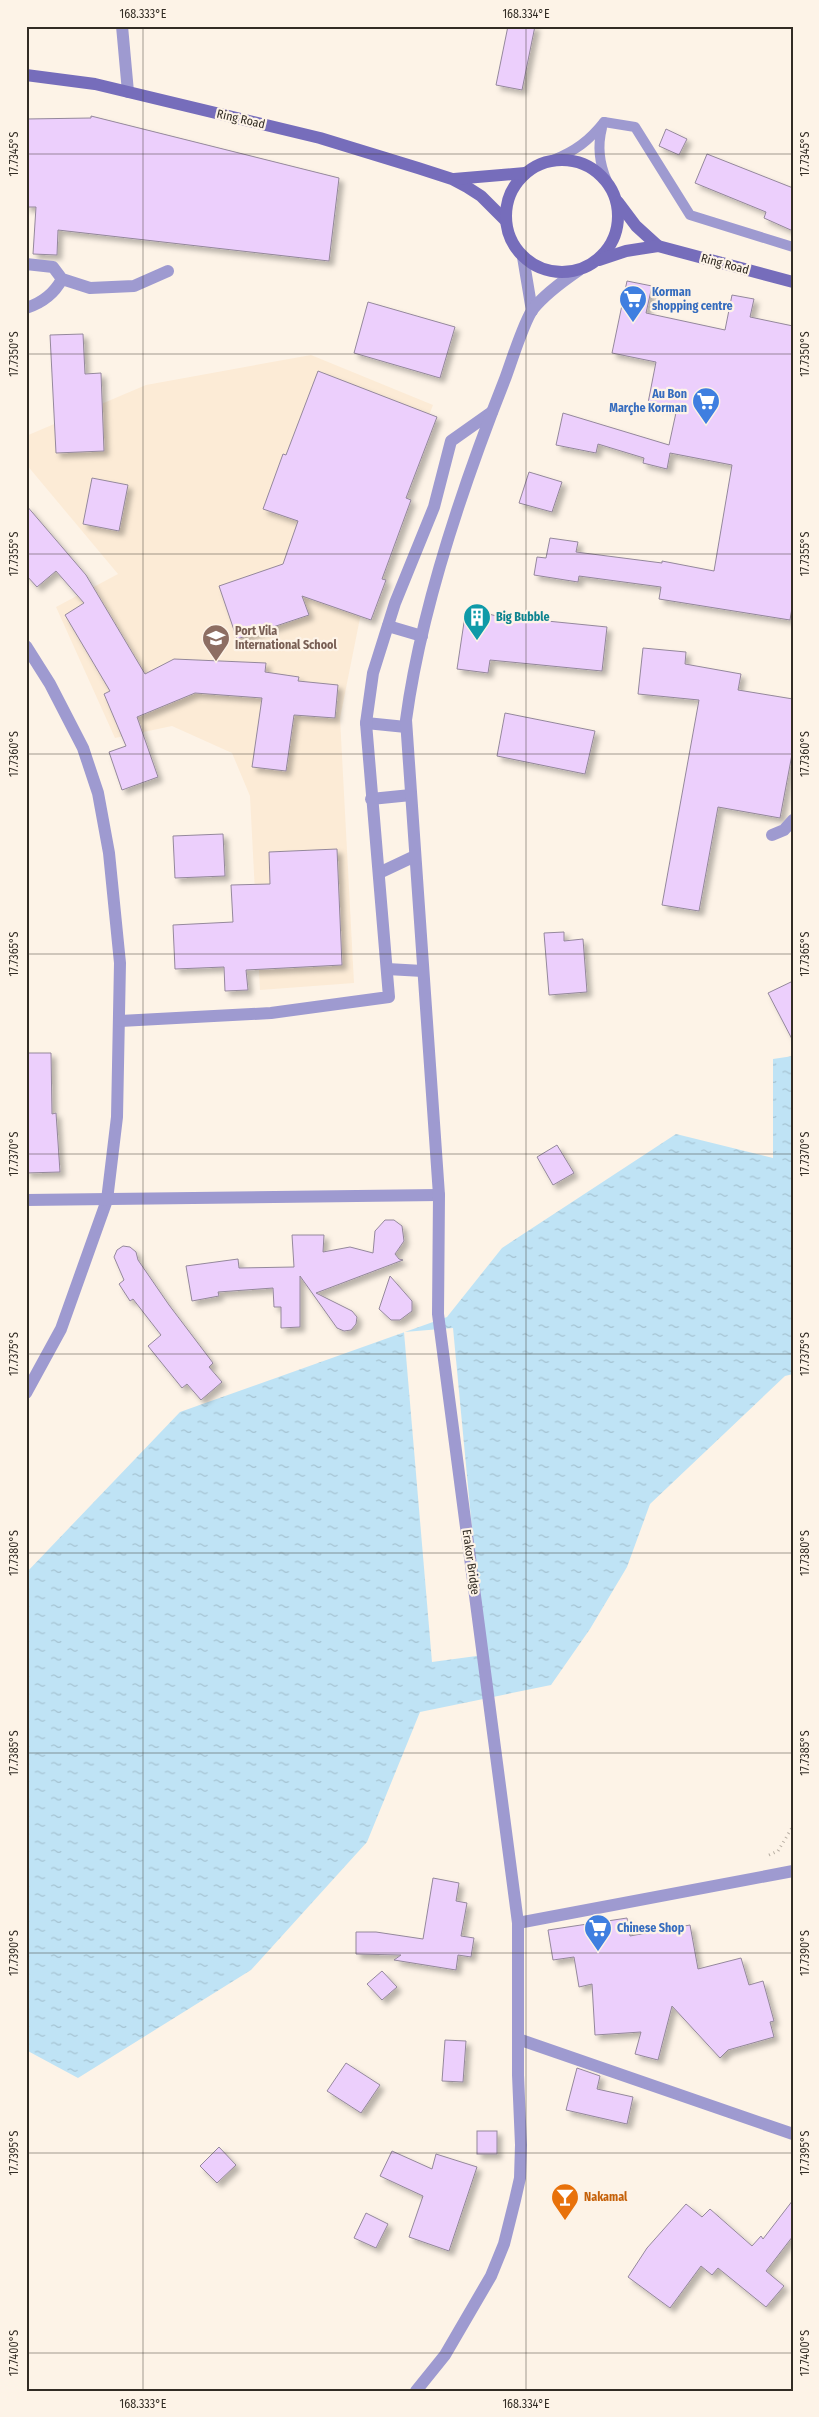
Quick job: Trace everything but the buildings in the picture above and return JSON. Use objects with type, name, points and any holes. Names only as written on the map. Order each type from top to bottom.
[{"type":"main road","name":"Ring Road","points":[[26,75],[87,83],[320,138],[452,179],[480,196],[505,220]]},
{"type":"main road","points":[[553,160],[568,160],[596,171],[606,181],[616,201],[618,218],[616,234],[608,249],[596,261],[579,270],[559,272],[539,268],[523,257],[510,240],[505,220],[507,202],[514,186],[525,173],[538,164],[553,160]]},
{"type":"main road","name":"Ring Road","points":[[452,179],[525,173]]},
{"type":"main road","name":"Ring Road","points":[[616,201],[636,226],[658,246]]},
{"type":"main road","name":"Ring Road","points":[[596,261],[626,252],[658,246],[793,282]]},
{"type":"street","points":[[122,26],[128,92]]},
{"type":"street","points":[[523,257],[532,311]]},
{"type":"street","points":[[26,264],[53,268],[62,279],[90,288],[134,286],[168,271]]},
{"type":"street","points":[[532,311],[554,289],[579,270]]},
{"type":"street","points":[[26,308],[37,305],[48,298],[62,279]]},
{"type":"street","name":"Erakor Bridge","points":[[416,2391],[445,2355],[481,2295],[504,2244],[520,2178],[521,2145],[518,2039],[518,1923],[438,1314],[439,1195],[406,727],[411,680],[451,533],[492,412],[532,311]]},
{"type":"street","points":[[120,1021],[271,1013],[389,997],[366,723],[373,673],[395,603],[434,507],[451,440],[492,412]]},
{"type":"street","points":[[388,626],[422,636]]},
{"type":"street","points":[[26,646],[50,684],[83,748],[98,793],[109,853],[120,963],[117,1116],[107,1200],[61,1329],[26,1393]]},
{"type":"street","points":[[366,723],[406,727]]},
{"type":"street","points":[[371,799],[411,795]]},
{"type":"street","points":[[772,835],[784,830],[793,820]]},
{"type":"street","points":[[379,873],[415,856]]},
{"type":"street","points":[[388,969],[423,971]]},
{"type":"street","points":[[26,1200],[439,1195]]},
{"type":"street","points":[[518,1923],[793,1871]]},
{"type":"street","points":[[518,2039],[793,2134]]},
{"type":"lane","points":[[553,160],[580,148],[591,139],[604,122]]},
{"type":"lane","points":[[604,122],[599,141],[599,155],[606,181]]},
{"type":"lane","points":[[604,122],[635,127],[690,215],[793,247]]},
{"type":"shaded area","name":"Port Vila International School","points":[[311,355],[433,405],[370,568],[340,718],[354,983],[260,990],[250,796],[232,753],[172,726],[115,738],[56,607],[118,574],[26,464],[26,436],[146,385]]},
{"type":"water","points":[[793,1056],[793,1374],[785,1376],[650,1504],[627,1567],[590,1629],[551,1685],[420,1712],[367,1842],[251,1970],[78,2078],[26,2050],[26,1573],[180,1412],[447,1317],[502,1248],[676,1134],[773,1158],[773,1059]]},
{"type":"pier","points":[[453,1328],[484,1655],[432,1662],[404,1332]]},
{"type":"place","name":"Korman shopping centre","points":[[633,323]]},
{"type":"place","name":"Au Bon Marçhe Korman","points":[[706,425]]},
{"type":"place","name":"Big Bubble","points":[[477,641]]},
{"type":"place","name":"Port Vila International School","points":[[216,662]]},
{"type":"place","name":"Chinese Shop","points":[[598,1952]]},
{"type":"place","name":"Nakamal","points":[[565,2221]]}]
